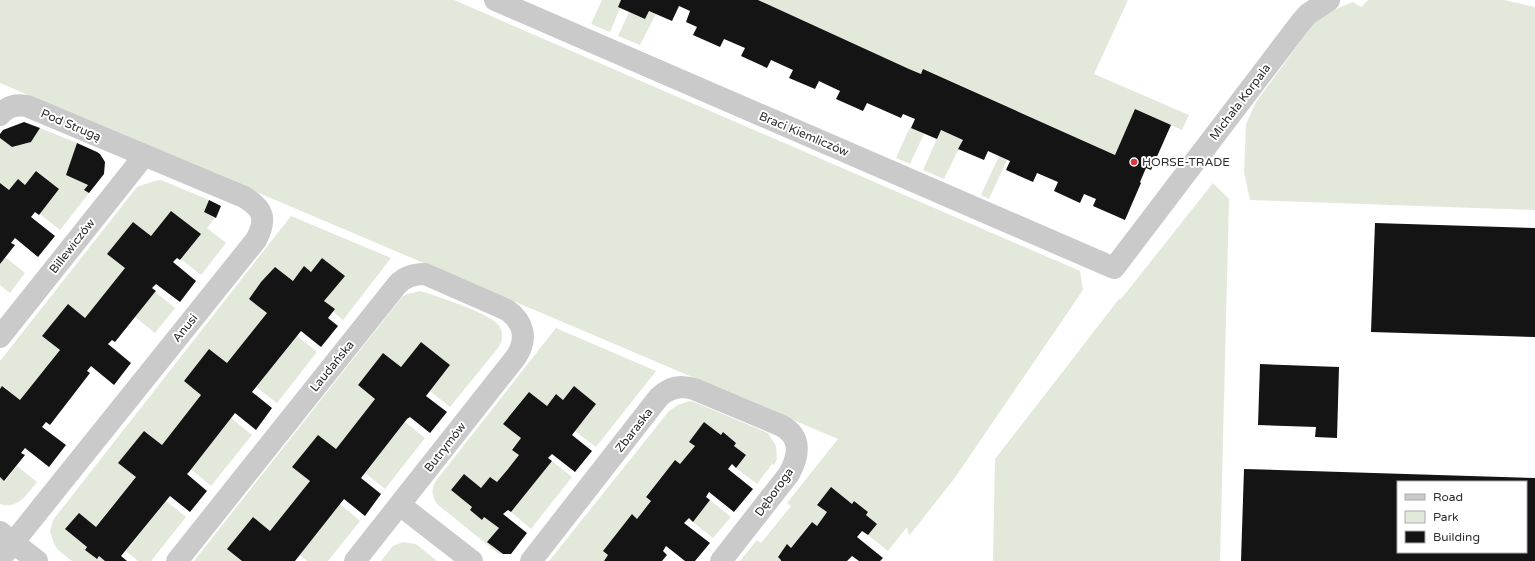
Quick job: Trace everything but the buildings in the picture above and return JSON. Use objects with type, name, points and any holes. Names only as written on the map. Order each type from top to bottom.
[{"type":"street","name":"Braci Kiemliczów","points":[[495,0],[1114,268]]},
{"type":"street","name":"Michała Korpala","points":[[1114,268],[1301,22],[1308,14],[1329,0]]},
{"type":"street","name":"Pod Strugą","points":[[0,115],[4,110],[11,106],[27,106],[144,156]]},
{"type":"street","name":"Billewiczów","points":[[0,337],[144,156]]},
{"type":"street","name":"Anusi","points":[[0,559],[7,537],[246,252],[259,234],[262,215],[258,207],[251,202],[144,156]]},
{"type":"street","name":"Laudańska","points":[[177,561],[394,288],[404,278],[418,274],[426,275],[507,310],[515,316],[522,328]]},
{"type":"street","name":"Butrymów","points":[[355,561],[516,357],[521,346],[523,336],[522,328]]},
{"type":"street","name":"Zbaraska","points":[[531,561],[659,397],[668,390],[680,387],[694,389],[774,422]]},
{"type":"street","name":"Dęboroga","points":[[721,561],[789,474],[793,465],[797,453],[794,438],[788,430],[774,422]]},
{"type":"street","points":[[400,505],[472,561]]},
{"type":"street","points":[[7,537],[37,561]]},
{"type":"green space","points":[[0,0],[454,0],[1080,271],[1083,290],[954,479],[909,536],[907,527],[888,551],[868,535],[877,524],[866,515],[868,512],[854,501],[852,504],[831,488],[817,504],[827,512],[817,526],[811,522],[791,548],[787,545],[778,557],[781,561],[740,561],[757,540],[761,543],[791,506],[787,503],[838,439],[0,83]]},
{"type":"green space","points":[[602,0],[621,0],[618,7],[620,8],[610,32],[591,24]]},
{"type":"green space","points":[[758,0],[1128,0],[1094,74],[1189,115],[1182,130],[1135,109],[1115,155],[924,69],[921,74],[909,69]]},
{"type":"green space","points":[[1368,0],[1504,0],[1535,7],[1535,210],[1250,200],[1244,172],[1246,124],[1256,102],[1319,16],[1353,2],[1361,7]]},
{"type":"green space","points":[[649,11],[656,14],[640,45],[618,36],[629,12],[645,19]]},
{"type":"green space","points":[[910,127],[924,134],[910,164],[896,158]]},
{"type":"green space","points":[[40,128],[77,143],[67,175],[88,185],[84,190],[89,193],[60,230],[40,214],[59,189],[37,171],[25,185],[18,179],[9,190],[0,183],[0,138],[13,147],[31,142]]},
{"type":"green space","points":[[941,130],[963,140],[944,179],[923,170]]},
{"type":"green space","points":[[999,156],[1007,160],[989,199],[981,195]]},
{"type":"green space","points":[[161,180],[209,200],[204,212],[215,218],[207,228],[226,243],[201,275],[181,259],[200,234],[171,211],[151,236],[133,222],[121,238],[125,268],[85,318],[68,304],[42,336],[60,350],[20,400],[3,386],[0,389],[0,361],[137,187]]},
{"type":"green space","points":[[1213,183],[1229,199],[1220,561],[993,561],[995,459],[1119,299],[1121,299]]},
{"type":"green space","points":[[291,216],[391,258],[343,320],[332,311],[334,309],[324,301],[344,276],[322,258],[311,272],[304,267],[293,281],[275,267],[249,299],[267,313],[227,363],[209,349],[184,381],[201,395],[162,445],[144,431],[118,463],[136,477],[96,527],[79,513],[66,529],[87,547],[85,550],[96,559],[99,556],[105,561],[72,561],[58,550],[54,544],[50,531],[53,520]]},
{"type":"green space","points":[[5,257],[25,273],[10,293],[0,285],[0,264]]},
{"type":"green space","points":[[420,291],[455,303],[488,317],[496,322],[502,333],[501,343],[498,348],[450,407],[430,391],[450,365],[421,342],[401,367],[383,353],[358,385],[375,399],[336,449],[318,435],[292,467],[310,481],[270,531],[253,517],[227,549],[242,561],[194,561],[402,297],[407,294]]},
{"type":"green space","points":[[155,292],[175,308],[155,333],[135,317]]},
{"type":"green space","points":[[556,328],[656,371],[596,447],[575,431],[596,404],[574,386],[563,400],[556,394],[547,406],[529,392],[503,424],[521,438],[512,449],[519,455],[497,482],[490,477],[481,488],[464,474],[451,490],[472,507],[470,510],[481,519],[484,517],[499,528],[488,542],[503,554],[499,554],[437,504],[433,496],[433,488],[435,482]]},
{"type":"green space","points":[[297,336],[317,352],[277,403],[256,387]]},
{"type":"green space","points":[[689,401],[768,433],[776,446],[777,459],[774,465],[772,464],[757,484],[736,468],[746,455],[734,446],[736,443],[723,432],[721,435],[689,442],[695,446],[680,464],[675,460],[646,496],[651,501],[637,519],[632,514],[603,551],[608,555],[604,561],[549,561],[669,411],[678,405]]},
{"type":"green space","points":[[231,418],[252,435],[211,486],[191,469]]},
{"type":"green space","points":[[405,422],[425,438],[385,489],[365,473]]},
{"type":"green space","points":[[552,461],[572,477],[531,529],[511,512]]},
{"type":"green space","points":[[17,466],[37,482],[26,496],[17,503],[12,505],[0,504],[0,477],[5,481]]},
{"type":"green space","points":[[710,500],[731,517],[713,538],[693,522]]},
{"type":"green space","points":[[166,501],[186,517],[151,561],[138,561],[126,551]]},
{"type":"green space","points":[[340,504],[360,521],[328,561],[307,561],[300,555]]},
{"type":"green space","points":[[403,542],[416,544],[437,561],[381,561],[393,546]]},
{"type":"place","name":"HORSE-TRADE","points":[[1134,162]]}]
